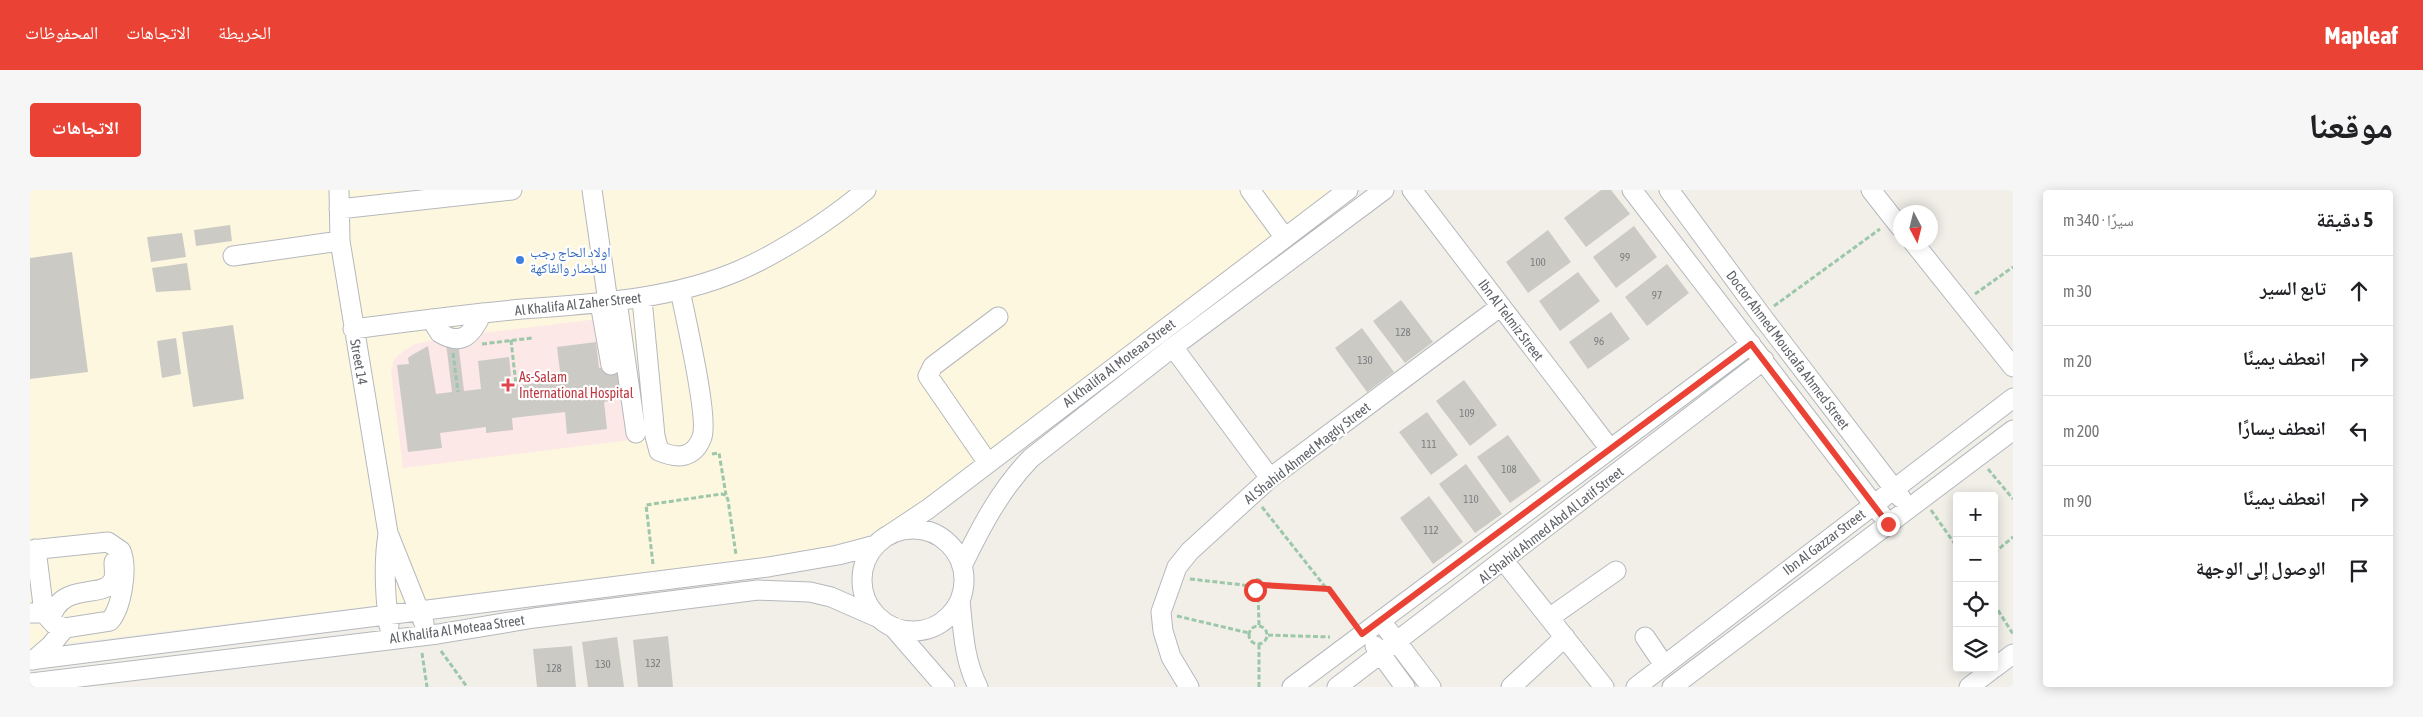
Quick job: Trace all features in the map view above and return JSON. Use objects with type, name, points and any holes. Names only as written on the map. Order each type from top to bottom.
[{"type":"street","name":"Street 14","points":[[339,190],[340,241],[388,533],[420,612],[424,636]]},
{"type":"street","points":[[339,210],[512,190]]},
{"type":"street","points":[[592,190],[608,302],[636,433]]},
{"type":"street","name":"Al Khalifa Al Zaher Street","points":[[353,329],[431,318],[642,299],[680,290],[737,272],[778,252],[866,190]]},
{"type":"street","points":[[1250,190],[1286,238]]},
{"type":"street","name":"Al Khalifa Al Moteaa Street","points":[[32,660],[180,643],[739,570],[838,555],[882,540],[988,463],[1076,394],[1348,190]]},
{"type":"street","name":"Al Khalifa Al Moteaa Street","points":[[962,566],[998,498],[1012,478],[1030,458],[1173,347],[1384,190]]},
{"type":"street","name":"Ibn Al Telmiz Street","points":[[1412,190],[1610,449]]},
{"type":"street","name":"Doctor Ahmed Moustafa Ahmed Street","points":[[1632,190],[1888,524]]},
{"type":"street","points":[[1871,190],[1893,218]]},
{"type":"street","name":"Doctor Ahmed Moustafa Ahmed Street","points":[[1672,191],[1761,315],[1894,489],[1916,503]]},
{"type":"street","points":[[233,256],[340,241]]},
{"type":"street","points":[[1919,250],[2013,367]]},
{"type":"street","points":[[642,299],[654,436],[659,451],[674,457],[686,456],[695,448],[702,436],[703,424],[698,381],[680,290]]},
{"type":"street","points":[[608,302],[611,365]]},
{"type":"street","name":"Al Shahid Ahmed Magdy Street","points":[[1189,687],[1171,657],[1163,631],[1161,612],[1177,567],[1190,551],[1270,478],[1501,306]]},
{"type":"street","points":[[431,318],[440,333],[451,338],[464,337],[478,324],[482,313]]},
{"type":"street","points":[[988,463],[928,376],[933,366],[998,316]]},
{"type":"street","name":"Al Shahid Ahmed Abd Al Latif Street","points":[[1292,687],[1751,344]]},
{"type":"street","points":[[1173,347],[1270,478]]},
{"type":"street","name":"Al Shahid Ahmed Abd Al Latif Street","points":[[1337,687],[1504,561],[1764,360]]},
{"type":"street","points":[[1076,394],[1089,411]]},
{"type":"street","name":"Ibn Al Gazzar Street","points":[[1636,687],[2013,398]]},
{"type":"street","name":"Ibn Al Gazzar Street","points":[[1672,687],[2013,430]]},
{"type":"street","points":[[945,687],[869,606],[863,590],[862,574],[867,558],[882,540],[906,530],[924,530],[941,538],[954,550],[962,566],[964,577],[960,600],[963,640],[968,662],[978,687]]},
{"type":"street","name":"Street 14","points":[[388,533],[384,574],[391,639]]},
{"type":"street","points":[[32,660],[51,645],[33,550],[97,542],[108,542],[116,546],[124,559],[125,568],[119,604],[114,616],[104,623],[47,618]]},
{"type":"street","points":[[47,618],[65,597],[74,593],[102,589],[112,582],[116,546]]},
{"type":"street","points":[[1504,561],[1604,687]]},
{"type":"street","points":[[1549,618],[1616,571]]},
{"type":"street","name":"Al Khalifa Al Moteaa Street","points":[[36,684],[183,664],[424,636],[534,618],[758,590],[810,592],[831,597],[886,623]]},
{"type":"street","points":[[886,623],[909,631],[925,630],[946,618],[960,600]]},
{"type":"street","points":[[1381,620],[1431,687]]},
{"type":"street","points":[[1364,634],[1405,687]]},
{"type":"street","points":[[1645,637],[1664,665]]},
{"type":"street","points":[[1511,687],[1565,638]]},
{"type":"street","points":[[180,643],[183,664]]},
{"type":"street","points":[[1998,665],[2013,654]]},
{"type":"street","points":[[122,687],[137,671]]},
{"type":"street","points":[[1969,687],[1989,672]]},
{"type":"path","points":[[1761,315],[1893,226]]},
{"type":"path","points":[[1962,304],[2013,267]]},
{"type":"path","points":[[451,338],[458,392]]},
{"type":"path","points":[[481,344],[532,338]]},
{"type":"path","points":[[511,340],[516,385]]},
{"type":"path","points":[[695,448],[700,454],[719,453],[739,570]]},
{"type":"path","points":[[1978,456],[2013,499]]},
{"type":"path","points":[[655,581],[646,505],[721,494],[726,495]]},
{"type":"path","points":[[1252,494],[1364,634]]},
{"type":"path","points":[[1916,503],[1953,543]]},
{"type":"path","points":[[1998,549],[2013,537]]},
{"type":"path","points":[[1173,576],[1252,586],[1258,590]]},
{"type":"path","points":[[1252,586],[1253,581],[1258,579],[1263,585],[1329,589]]},
{"type":"path","points":[[1258,626],[1258,590],[1263,585]]},
{"type":"path","points":[[1998,610],[2013,634]]},
{"type":"path","points":[[1161,612],[1249,633]]},
{"type":"path","points":[[1249,633],[1258,626],[1265,628],[1268,635]]},
{"type":"path","points":[[1249,633],[1252,643],[1259,644],[1264,642],[1268,635]]},
{"type":"path","points":[[1268,635],[1331,637]]},
{"type":"path","points":[[424,636],[427,687]]},
{"type":"path","points":[[424,636],[467,687]]},
{"type":"path","points":[[1259,644],[1259,687]]},
{"type":"shaded area","points":[[30,190],[1338,190],[970,470],[883,528],[841,548],[30,648]]},
{"type":"shaded area","name":"As-Salam International Hospital","points":[[598,319],[615,325],[631,440],[403,468],[391,372],[394,360],[402,352],[415,344],[450,337]]},
{"type":"building","points":[[1601,190],[1611,190],[1630,214],[1586,247],[1564,218]]},
{"type":"building","points":[[230,225],[232,241],[196,246],[194,230]]},
{"type":"building","points":[[1634,226],[1657,257],[1616,288],[1593,257]]},
{"type":"building","points":[[1548,230],[1571,262],[1528,293],[1506,262]]},
{"type":"building","points":[[182,233],[186,257],[151,262],[147,237]]},
{"type":"building","points":[[72,252],[88,372],[30,379],[30,258]]},
{"type":"building","points":[[187,263],[191,290],[156,292],[152,268]]},
{"type":"building","points":[[1667,264],[1689,293],[1647,326],[1625,297]]},
{"type":"building","points":[[1578,272],[1600,301],[1560,331],[1539,301]]},
{"type":"building","points":[[1401,300],[1433,342],[1405,363],[1373,321]]},
{"type":"building","points":[[1611,312],[1630,339],[1588,369],[1569,342]]},
{"type":"building","points":[[233,325],[244,399],[193,407],[182,332]]},
{"type":"building","points":[[1362,328],[1394,372],[1367,392],[1335,348]]},
{"type":"building","points":[[457,333],[464,391],[481,389],[478,361],[509,357],[512,386],[561,380],[557,347],[596,342],[599,368],[620,365],[625,398],[604,402],[607,429],[567,434],[565,412],[512,418],[513,430],[486,433],[486,427],[440,433],[442,448],[408,452],[397,365],[409,364],[408,358],[428,346],[436,394],[452,392],[445,335]]},
{"type":"building","points":[[176,338],[181,374],[162,378],[157,341]]},
{"type":"building","points":[[1464,380],[1497,425],[1470,446],[1436,401]]},
{"type":"building","points":[[1427,412],[1458,455],[1431,475],[1399,432]]},
{"type":"building","points":[[1508,435],[1541,481],[1510,503],[1477,457]]},
{"type":"building","points":[[1466,464],[1502,514],[1475,533],[1439,484]]},
{"type":"building","points":[[1429,496],[1463,542],[1433,564],[1400,518]]},
{"type":"building","points":[[668,636],[673,687],[638,687],[633,640]]},
{"type":"building","points":[[617,637],[624,687],[588,687],[582,642]]},
{"type":"building","points":[[572,646],[576,687],[537,687],[533,649]]},
{"type":"place","name":"اولاد الحاج رجب للخضار والفاكهة","points":[[520,260]]},
{"type":"place","name":"As-Salam International Hospital","points":[[508,385]]},
{"type":"route","points":[[1255,590],[1260,590],[1263,585],[1329,589],[1362,634],[1751,344],[1888,524]]}]
